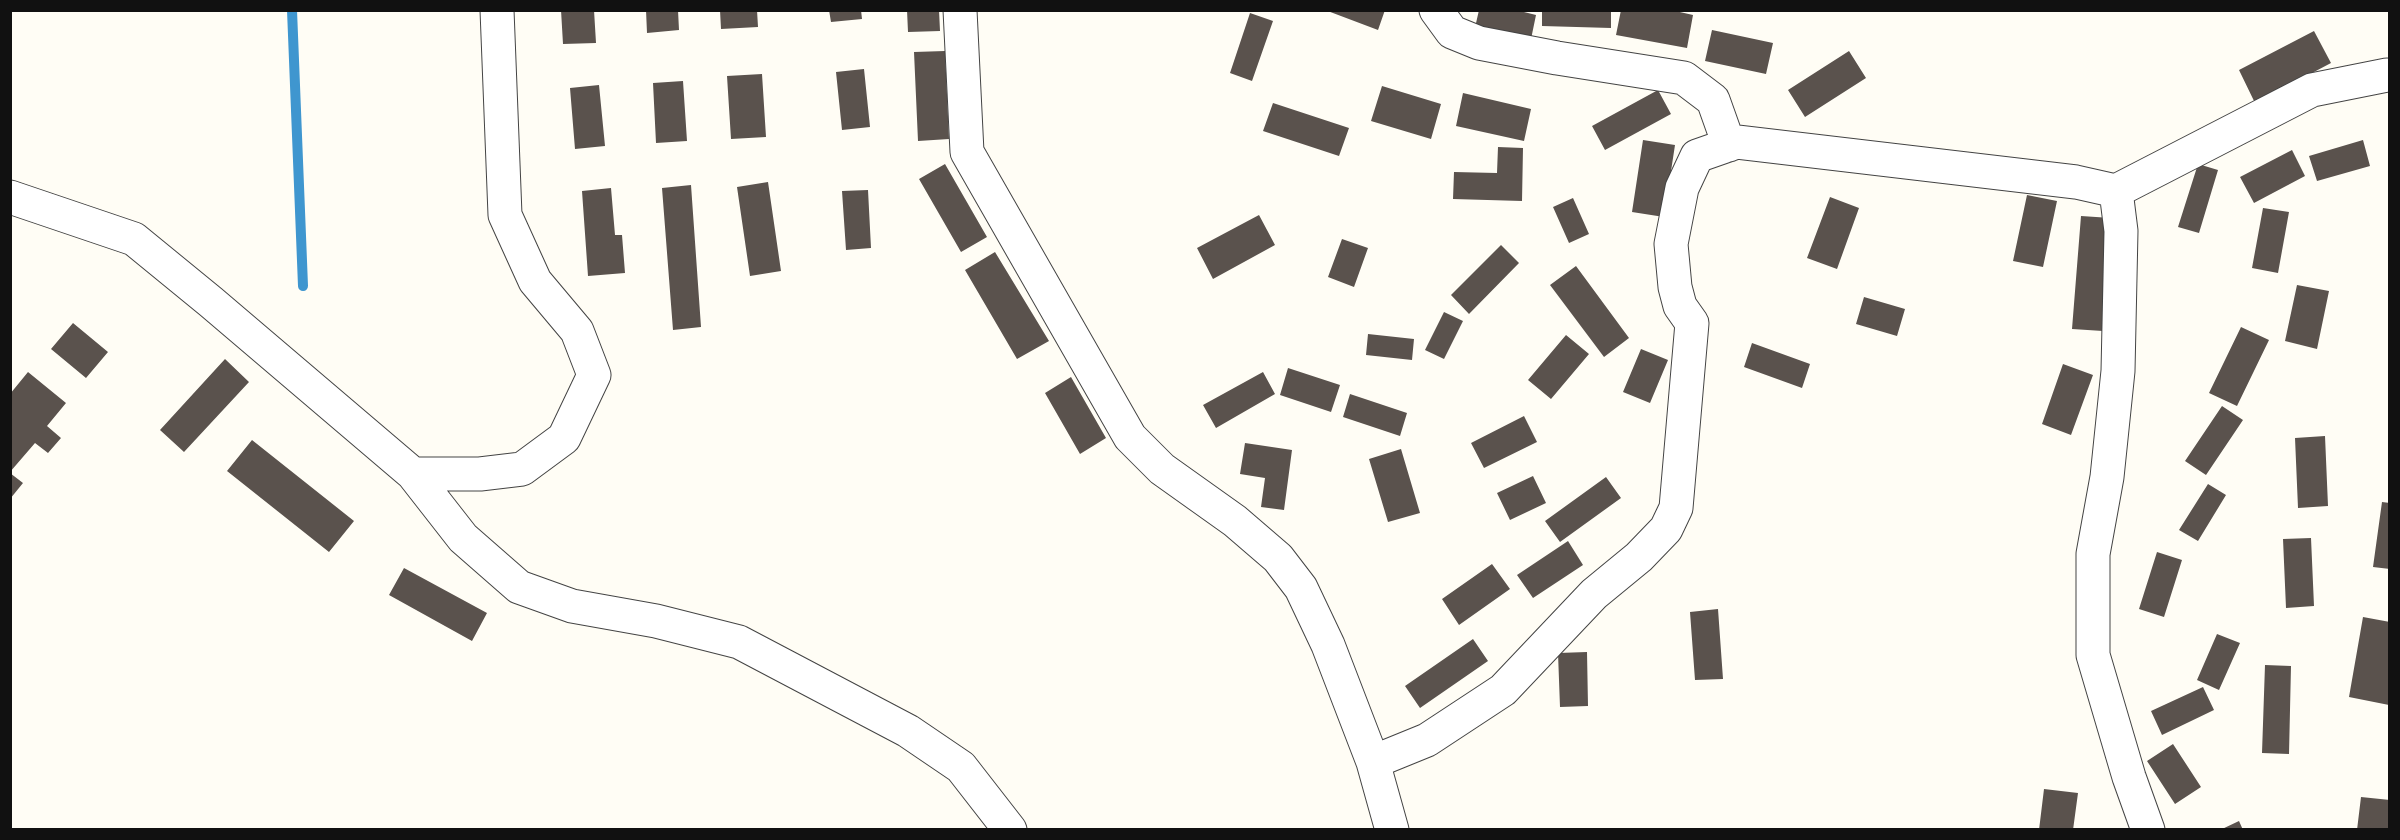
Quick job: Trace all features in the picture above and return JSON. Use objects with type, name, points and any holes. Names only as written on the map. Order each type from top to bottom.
[{"type":"street","points":[[414,474],[480,474],[522,469],[564,438],[594,375],[577,331],[535,281],[505,215],[497,10]]},
{"type":"street","points":[[960,10],[967,152],[1130,437],[1162,469],[1235,521],[1278,558],[1301,588],[1328,645],[1373,762],[1392,830]]},
{"type":"street","points":[[1436,10],[1452,32],[1479,43],[1684,78],[1713,100],[1729,145]]},
{"type":"street","points":[[1373,762],[1427,740],[1503,690],[1594,594],[1639,557],[1666,529],[1676,508],[1692,323],[1680,306],[1677,297],[1671,244],[1682,188],[1698,156],[1737,142],[2053,179],[2116,191],[2312,90],[2387,75]]},
{"type":"street","points":[[2116,191],[2121,231],[2118,371],[2107,477],[2093,554],[2093,655],[2129,777],[2148,830]]},
{"type":"street","points":[[10,197],[134,239],[414,474],[463,538],[519,587],[572,606],[656,621],[740,642],[908,732],[961,767],[1010,830]]},
{"type":"building","points":[[561,10],[594,10],[596,43],[563,44]]},
{"type":"building","points":[[646,10],[678,10],[679,30],[647,33]]},
{"type":"building","points":[[720,10],[757,10],[758,27],[721,29]]},
{"type":"building","points":[[829,10],[861,10],[862,19],[831,22]]},
{"type":"building","points":[[907,10],[939,10],[940,31],[908,32]]},
{"type":"building","points":[[1325,10],[1385,10],[1378,30]]},
{"type":"building","points":[[1479,10],[1516,10],[1536,15],[1530,44],[1474,32]]},
{"type":"building","points":[[1542,10],[1611,10],[1611,28],[1542,26]]},
{"type":"building","points":[[1621,10],[1671,10],[1693,15],[1687,48],[1616,35]]},
{"type":"building","points":[[1250,13],[1273,21],[1252,81],[1230,73]]},
{"type":"building","points":[[1712,30],[1773,43],[1766,74],[1705,61]]},
{"type":"building","points":[[2314,31],[2331,63],[2255,103],[2239,70]]},
{"type":"building","points":[[945,51],[949,139],[918,141],[914,52]]},
{"type":"building","points":[[1849,51],[1866,78],[1805,117],[1788,90]]},
{"type":"building","points":[[864,69],[870,127],[842,130],[836,72]]},
{"type":"building","points":[[762,74],[766,137],[731,139],[727,76]]},
{"type":"building","points":[[683,81],[687,141],[656,143],[653,83]]},
{"type":"building","points":[[599,85],[605,146],[575,149],[570,88]]},
{"type":"building","points":[[1382,86],[1441,104],[1431,139],[1371,121]]},
{"type":"building","points":[[1658,90],[1671,114],[1605,150],[1592,126]]},
{"type":"building","points":[[1463,93],[1531,109],[1524,141],[1456,126]]},
{"type":"building","points":[[1273,103],[1349,128],[1339,156],[1263,131]]},
{"type":"building","points":[[1643,140],[1675,145],[1664,217],[1632,212]]},
{"type":"building","points":[[2363,140],[2370,166],[2317,181],[2309,156]]},
{"type":"building","points":[[1498,147],[1523,148],[1522,201],[1453,199],[1454,172],[1497,173]]},
{"type":"building","points":[[2292,150],[2305,176],[2254,203],[2240,177]]},
{"type":"building","points":[[945,164],[987,237],[961,252],[919,179]]},
{"type":"building","points":[[2198,164],[2218,170],[2199,233],[2178,227]]},
{"type":"building","points":[[768,182],[781,271],[750,276],[737,187]]},
{"type":"building","points":[[691,185],[701,327],[673,330],[662,188]]},
{"type":"building","points":[[611,188],[615,235],[622,235],[625,273],[588,276],[582,191]]},
{"type":"building","points":[[868,190],[871,248],[846,250],[842,191]]},
{"type":"building","points":[[2027,195],[2057,201],[2043,267],[2013,261]]},
{"type":"building","points":[[1830,197],[1859,208],[1837,269],[1807,258]]},
{"type":"building","points":[[1573,198],[1589,234],[1569,243],[1553,207]]},
{"type":"building","points":[[2263,208],[2289,212],[2278,273],[2252,268]]},
{"type":"building","points":[[1259,215],[1275,245],[1213,279],[1197,248]]},
{"type":"building","points":[[2081,216],[2111,218],[2103,331],[2072,329]]},
{"type":"building","points":[[1342,239],[1368,248],[1354,287],[1328,277]]},
{"type":"building","points":[[1501,245],[1519,263],[1469,314],[1451,295]]},
{"type":"building","points":[[995,252],[1049,341],[1017,359],[965,270]]},
{"type":"building","points":[[1576,266],[1629,338],[1604,357],[1550,285]]},
{"type":"building","points":[[2297,285],[2329,291],[2317,349],[2285,341]]},
{"type":"building","points":[[1864,297],[1905,309],[1897,336],[1856,324]]},
{"type":"building","points":[[1444,312],[1463,321],[1444,359],[1425,350]]},
{"type":"building","points":[[73,323],[108,352],[86,378],[51,349]]},
{"type":"building","points":[[2241,327],[2269,340],[2237,406],[2209,393]]},
{"type":"building","points":[[1368,334],[1414,339],[1412,360],[1366,355]]},
{"type":"building","points":[[1566,335],[1589,354],[1551,399],[1528,380]]},
{"type":"building","points":[[1752,343],[1810,364],[1802,388],[1744,367]]},
{"type":"building","points":[[1641,349],[1668,360],[1650,403],[1623,392]]},
{"type":"building","points":[[225,359],[249,382],[184,452],[160,430]]},
{"type":"building","points":[[2063,364],[2093,375],[2071,435],[2042,424]]},
{"type":"building","points":[[1288,368],[1340,385],[1331,412],[1280,395]]},
{"type":"building","points":[[28,372],[66,403],[47,426],[61,438],[48,453],[35,443],[10,472],[10,394]]},
{"type":"building","points":[[1263,372],[1275,394],[1216,428],[1203,405]]},
{"type":"building","points":[[1071,377],[1106,438],[1080,454],[1045,393]]},
{"type":"building","points":[[1350,394],[1407,413],[1400,436],[1343,417]]},
{"type":"building","points":[[2222,406],[2243,420],[2206,475],[2185,461]]},
{"type":"building","points":[[1524,416],[1537,442],[1484,468],[1471,443]]},
{"type":"building","points":[[2325,436],[2328,506],[2298,508],[2295,438]]},
{"type":"building","points":[[252,440],[354,521],[329,552],[227,471]]},
{"type":"building","points":[[1245,443],[1292,450],[1284,510],[1261,507],[1265,478],[1240,474]]},
{"type":"building","points":[[1401,449],[1420,513],[1388,522],[1369,459]]},
{"type":"building","points":[[10,473],[23,483],[10,499]]},
{"type":"building","points":[[1533,476],[1546,503],[1510,520],[1497,493]]},
{"type":"building","points":[[1606,477],[1621,498],[1560,542],[1545,521]]},
{"type":"building","points":[[2208,484],[2226,495],[2198,541],[2179,530]]},
{"type":"building","points":[[2382,502],[2390,503],[2390,569],[2373,567]]},
{"type":"building","points":[[2311,538],[2314,606],[2286,608],[2283,539]]},
{"type":"building","points":[[1568,541],[1583,565],[1533,598],[1517,575]]},
{"type":"building","points":[[2157,552],[2182,560],[2164,617],[2139,609]]},
{"type":"building","points":[[1492,564],[1510,589],[1459,625],[1442,599]]},
{"type":"building","points":[[404,568],[487,613],[472,641],[389,595]]},
{"type":"building","points":[[1718,609],[1723,679],[1695,680],[1690,612]]},
{"type":"building","points":[[2363,617],[2390,622],[2389,705],[2349,697]]},
{"type":"building","points":[[2217,634],[2240,643],[2219,690],[2197,680]]},
{"type":"building","points":[[1473,639],[1488,661],[1420,708],[1405,686]]},
{"type":"building","points":[[1587,652],[1588,706],[1560,707],[1558,653]]},
{"type":"building","points":[[2265,665],[2291,666],[2289,754],[2262,753]]},
{"type":"building","points":[[2203,687],[2214,710],[2162,735],[2151,711]]},
{"type":"building","points":[[2173,744],[2201,787],[2175,804],[2147,761]]},
{"type":"building","points":[[2044,789],[2078,793],[2073,830],[2039,830]]},
{"type":"building","points":[[2361,797],[2390,800],[2389,830],[2357,830]]},
{"type":"building","points":[[2239,821],[2243,830],[2220,830]]},
{"type":"waterway","points":[[292,10],[303,286]]}]
